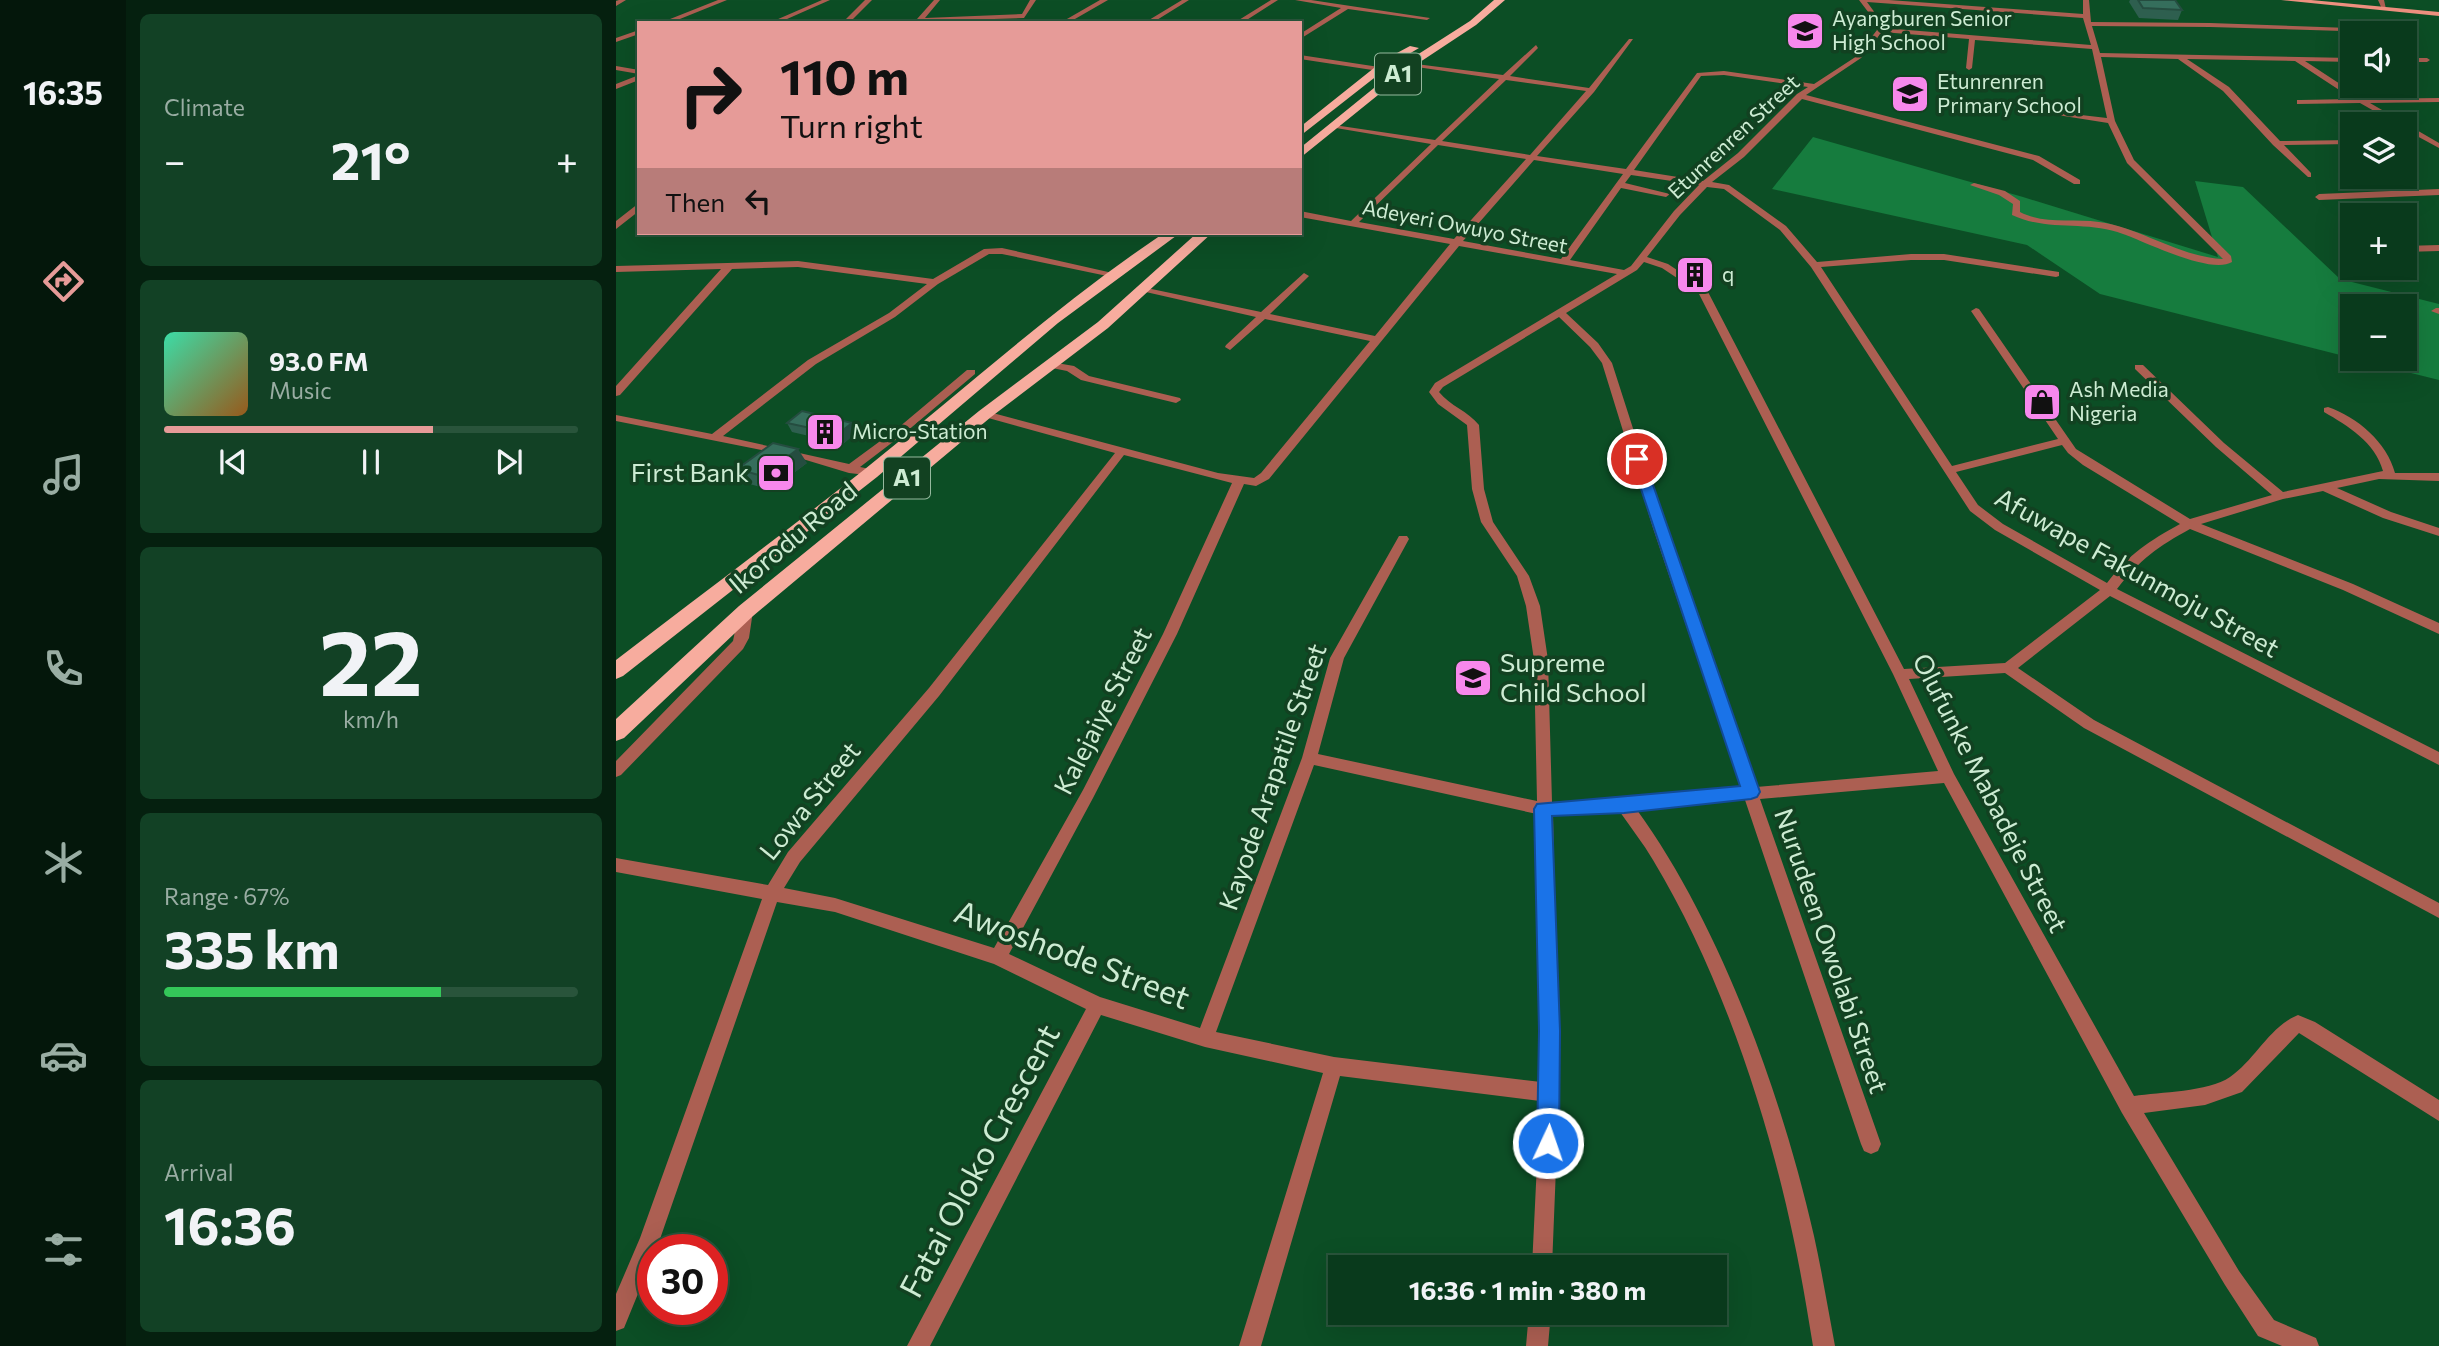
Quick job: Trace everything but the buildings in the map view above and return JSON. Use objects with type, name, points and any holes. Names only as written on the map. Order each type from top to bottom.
[{"type":"highway","name":"A1","points":[[1302,130],[1380,69],[1401,54],[1446,31],[1484,0]]},
{"type":"highway","name":"A1","points":[[1302,152],[1410,64],[1464,30],[1500,0]]},
{"type":"highway","name":"Ikorodu Road","points":[[616,671],[872,473],[1053,320],[1112,274],[1170,235]]},
{"type":"highway","name":"Ikorodu Road","points":[[616,732],[747,611],[985,414],[1103,325],[1203,235]]},
{"type":"highway","points":[[1053,320],[1048,328],[1049,332],[1065,336],[1103,325]]},
{"type":"main road","points":[[2285,0],[2383,4],[2439,14]]},
{"type":"street","points":[[616,4],[623,0]]},
{"type":"street","points":[[668,21],[724,0]]},
{"type":"street","points":[[777,21],[827,0]]},
{"type":"street","points":[[847,21],[869,0]]},
{"type":"street","points":[[919,21],[937,0]]},
{"type":"street","points":[[919,21],[1024,16],[1033,0]]},
{"type":"street","points":[[1067,21],[1105,0]]},
{"type":"street","points":[[1150,21],[1186,0]]},
{"type":"street","points":[[1240,21],[1275,0]]},
{"type":"street","points":[[1298,0],[1427,18]]},
{"type":"street","points":[[1302,36],[1357,0]]},
{"type":"street","points":[[1862,0],[2087,20],[2340,30]]},
{"type":"street","points":[[1862,0],[1880,30],[2180,57],[2340,60]]},
{"type":"street","points":[[1974,185],[2002,193],[2017,203],[2015,213],[2042,224],[2107,226],[2207,260],[2227,262],[2228,258],[2195,223],[2130,161],[2111,121],[2087,20],[2086,0]]},
{"type":"street","name":"Etunrenren Street","points":[[1543,809],[1541,660],[1533,606],[1523,576],[1488,522],[1478,489],[1473,425],[1468,418],[1437,399],[1434,392],[1439,385],[1634,268],[1677,213],[1706,183],[1741,156],[1800,96],[1859,57],[1880,30]]},
{"type":"street","points":[[616,40],[637,33]]},
{"type":"street","points":[[1969,68],[1972,38]]},
{"type":"street","points":[[985,414],[1121,452],[1239,481],[1256,482],[1265,476],[1456,243],[1591,90],[1631,40]]},
{"type":"street","points":[[1353,223],[1536,47]]},
{"type":"street","points":[[1302,57],[1380,69]]},
{"type":"street","points":[[2180,57],[2226,89],[2308,175]]},
{"type":"street","points":[[2296,58],[2380,112]]},
{"type":"street","points":[[2417,60],[2427,60]]},
{"type":"street","points":[[1410,64],[1591,90]]},
{"type":"street","points":[[616,68],[637,73]]},
{"type":"street","points":[[1563,263],[1702,72],[1814,86]]},
{"type":"street","points":[[616,87],[637,75]]},
{"type":"street","points":[[1800,96],[2036,158],[2077,182]]},
{"type":"street","points":[[2300,102],[2439,100]]},
{"type":"street","points":[[2055,114],[2111,121]]},
{"type":"street","name":"Afuwape Fakunmoju Street","points":[[1334,127],[1726,187],[1783,228],[1815,265],[1901,401],[1950,470],[1959,490],[1974,508],[1990,521],[2109,590],[2439,758]]},
{"type":"street","points":[[2417,132],[2434,140],[2439,146]]},
{"type":"street","points":[[2276,143],[2340,142]]},
{"type":"street","points":[[1621,184],[1666,194]]},
{"type":"street","points":[[2319,197],[2439,192]]},
{"type":"street","points":[[616,226],[637,208]]},
{"type":"street","name":"Adeyeri Owuyo Street","points":[[1302,214],[1624,274]]},
{"type":"street","points":[[2417,249],[2439,248]]},
{"type":"street","points":[[713,438],[812,362],[892,315],[935,282],[987,251],[994,250],[1112,274]]},
{"type":"street","points":[[1815,265],[1944,257],[2056,274]]},
{"type":"street","name":"Olufunke Mabadeje Street","points":[[1642,258],[1665,266],[1702,290],[1900,674],[1948,776],[2129,1106],[2232,1278],[2266,1328],[2308,1346]]},
{"type":"street","points":[[616,269],[798,264],[935,282]]},
{"type":"street","points":[[616,393],[729,266]]},
{"type":"street","points":[[1230,347],[1304,276]]},
{"type":"street","points":[[1142,290],[1376,339]]},
{"type":"street","name":"Nurudeen Owolabi Street","points":[[1559,311],[1594,345],[1607,363],[1659,528],[1871,1144]]},
{"type":"street","points":[[1976,311],[2072,451],[2087,462],[2189,524],[2348,587],[2439,629]]},
{"type":"street","points":[[1051,365],[1070,368],[1085,378],[1176,400]]},
{"type":"street","points":[[2139,367],[2220,445],[2281,496]]},
{"type":"street","points":[[849,469],[902,430],[971,372]]},
{"type":"street","points":[[1900,674],[2008,668],[2109,590],[2127,566],[2151,545],[2189,524],[2321,485],[2389,473],[2389,468],[2373,443],[2358,426],[2328,410]]},
{"type":"street","points":[[616,418],[796,454],[872,473]]},
{"type":"street","points":[[1950,470],[2066,441]]},
{"type":"street","name":"Lowa Street","points":[[616,1320],[650,1239],[772,893],[794,857],[934,692],[1121,452]]},
{"type":"street","points":[[2380,475],[2439,477]]},
{"type":"street","name":"Kalejaiye Street","points":[[998,957],[1088,794],[1164,645],[1239,481]]},
{"type":"street","points":[[2321,485],[2387,515],[2439,532]]},
{"type":"street","name":"Kayode Arapatile Street","points":[[1205,1038],[1309,758],[1321,707],[1337,658],[1404,539]]},
{"type":"street","points":[[616,771],[738,645],[743,638],[747,611]]},
{"type":"street","points":[[2008,668],[2089,724],[2439,911]]},
{"type":"street","points":[[1309,758],[1543,809],[1624,805],[1948,776]]},
{"type":"street","points":[[1624,805],[1662,860],[1685,904],[1740,1026],[1759,1080],[1800,1222],[1824,1346]]},
{"type":"street","points":[[1543,809],[1550,1093],[1543,1255]]},
{"type":"street","name":"Awoshode Street","points":[[616,865],[835,905],[998,957],[1097,1005],[1205,1038],[1334,1066],[1550,1093]]},
{"type":"street","name":"Fatai Oloko Crescent","points":[[918,1346],[1097,1005]]},
{"type":"street","points":[[2129,1106],[2205,1096],[2235,1085],[2298,1024],[2439,1111]]},
{"type":"street","points":[[1250,1346],[1334,1066]]},
{"type":"street","points":[[1537,1346],[1539,1325]]},
{"type":"green space","points":[[1813,137],[2023,197],[2218,257],[2195,181],[2243,187],[2340,280],[2399,294],[2340,294],[2340,355],[2100,294],[2027,245],[1772,189]]},
{"type":"green space","points":[[2417,298],[2439,304],[2439,380],[2403,371],[2417,371]]},
{"type":"place","name":"Ayangburen Senior High School","points":[[1805,31]]},
{"type":"place","name":"Etunrenren Primary School","points":[[1910,94]]},
{"type":"place","name":"q","points":[[1695,275]]},
{"type":"place","name":"Ash Media Nigeria","points":[[2042,402]]},
{"type":"place","name":"Micro-Station","points":[[825,432]]},
{"type":"place","name":"First Bank","points":[[776,473]]},
{"type":"place","name":"Supreme Child School","points":[[1473,678]]},
{"type":"route","points":[[1548,1143],[1550,1031],[1543,809],[1624,805],[1751,792],[1637,459]]}]
